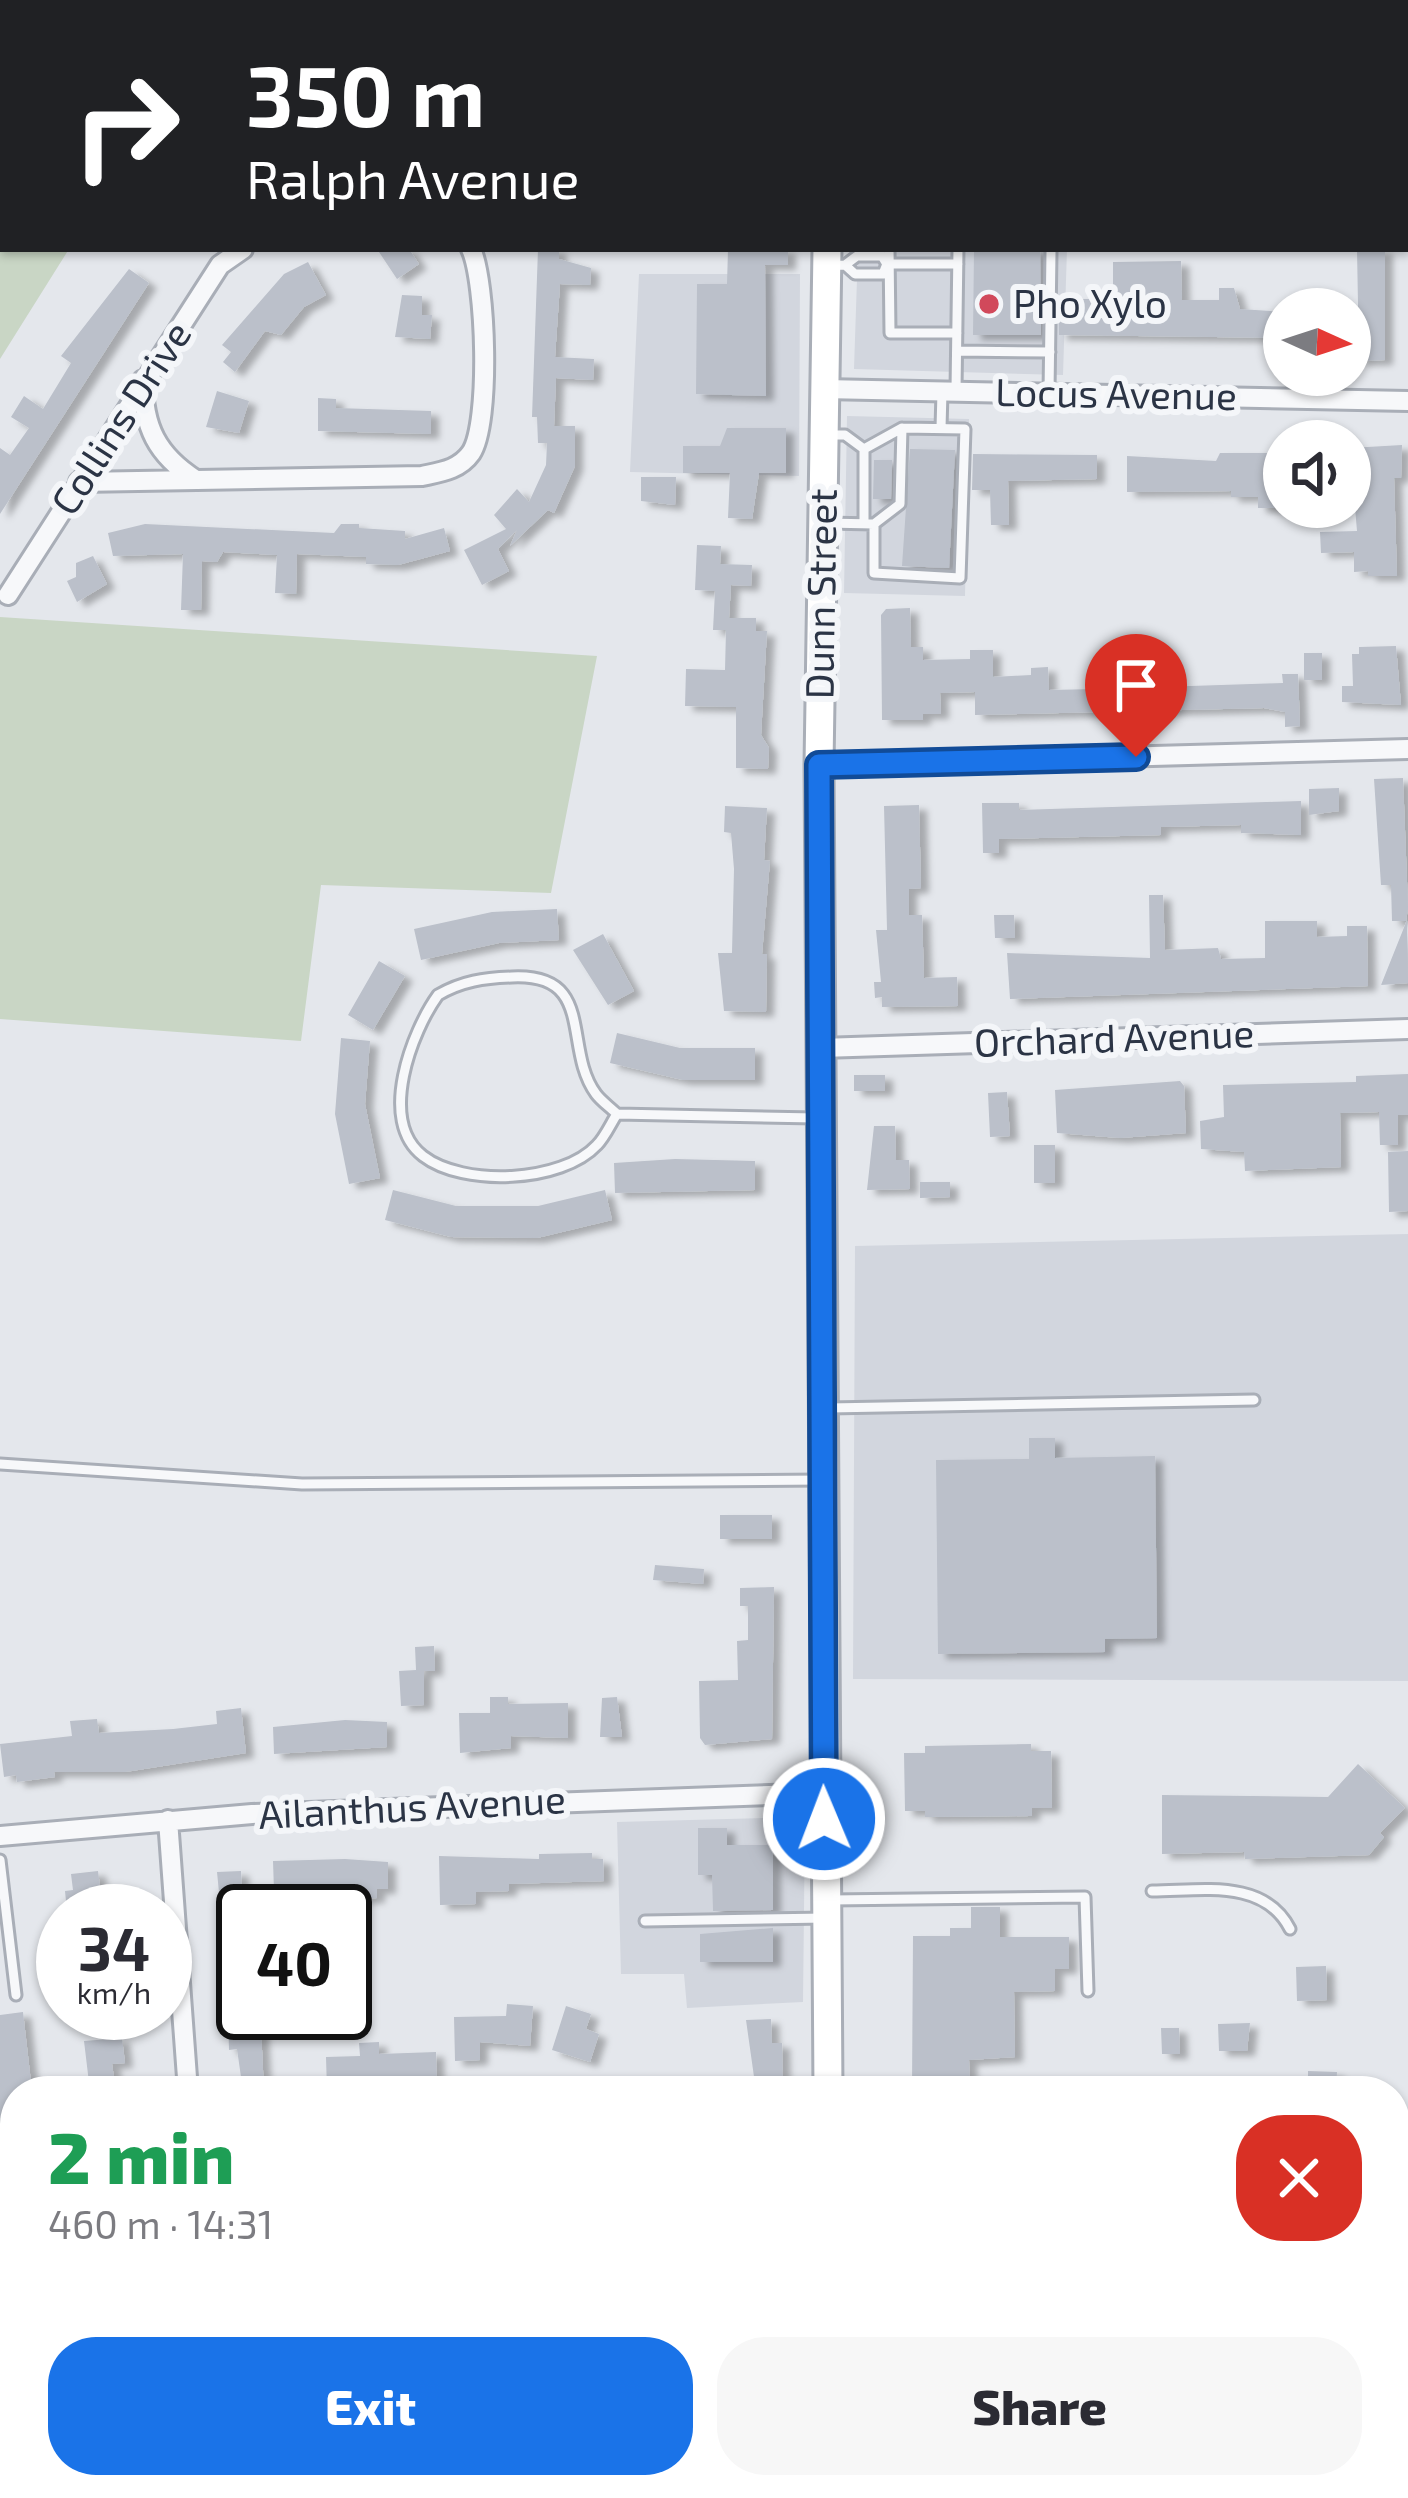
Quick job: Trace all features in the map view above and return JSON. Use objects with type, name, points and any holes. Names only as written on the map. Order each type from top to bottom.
[{"type":"street","name":"Collins Drive","points":[[8,595],[142,380],[220,265],[239,252]]},
{"type":"street","points":[[79,482],[422,476],[452,470],[471,452],[481,399],[483,299],[472,252]]},
{"type":"street","name":"Dunn Street","points":[[828,2076],[819,765],[823,389],[833,260]]},
{"type":"street","points":[[142,380],[143,413],[154,442],[174,466],[196,480]]},
{"type":"street","name":"Locus Avenue","points":[[823,389],[1408,401]]},
{"type":"street","points":[[819,765],[1408,749]]},
{"type":"street","name":"Orchard Avenue","points":[[821,1048],[1408,1029]]},
{"type":"street","name":"Ailanthus Avenue","points":[[0,1836],[168,1820],[686,1794],[824,1793]]},
{"type":"street","points":[[168,1820],[187,2076]]},
{"type":"lane","points":[[889,252],[890,333],[957,333]]},
{"type":"lane","points":[[941,428],[957,351],[958,252]]},
{"type":"lane","points":[[1049,392],[1052,253]]},
{"type":"lane","points":[[833,260],[882,256],[888,264]]},
{"type":"lane","points":[[833,260],[855,274],[883,274],[888,264]]},
{"type":"lane","points":[[888,264],[958,264]]},
{"type":"lane","points":[[957,351],[1050,352]]},
{"type":"lane","points":[[823,434],[845,435],[864,449],[874,573],[959,578],[964,429],[902,428],[864,449]]},
{"type":"lane","points":[[822,522],[869,524],[900,504],[902,428]]},
{"type":"lane","points":[[616,1114],[596,1146],[565,1165],[525,1174],[443,1167],[419,1154],[407,1132],[402,1102],[407,1052],[420,1020],[438,995],[456,984],[484,978],[548,980],[563,993],[575,1020],[593,1091],[616,1114],[819,1118]]},
{"type":"lane","points":[[823,1408],[1253,1400]]},
{"type":"lane","points":[[0,1464],[302,1484],[822,1480]]},
{"type":"lane","points":[[0,1860],[16,1995]]},
{"type":"lane","points":[[1152,1891],[1247,1892],[1279,1908],[1290,1929]]},
{"type":"lane","points":[[645,1921],[1085,1897],[1088,1991]]},
{"type":"shaded area","points":[[858,252],[1067,252],[1063,375],[854,369]]},
{"type":"shaded area","points":[[639,274],[800,274],[799,476],[630,472]]},
{"type":"shaded area","points":[[847,416],[969,419],[965,596],[844,593]]},
{"type":"shaded area","points":[[1408,1234],[1408,1681],[853,1679],[855,1246]]},
{"type":"shaded area","points":[[805,1817],[803,2002],[687,2008],[684,1974],[621,1974],[617,1822]]},
{"type":"green space","points":[[0,252],[67,252],[0,359]]},
{"type":"green space","points":[[0,617],[597,656],[551,893],[321,885],[301,1041],[0,1019]]},
{"type":"building","points":[[379,252],[411,252],[419,264],[397,279]]},
{"type":"building","points":[[538,252],[559,252],[559,259],[591,268],[590,285],[560,284],[555,357],[594,359],[593,380],[556,378],[554,426],[575,426],[575,466],[554,513],[548,510],[510,546],[517,530],[498,549],[509,571],[482,585],[464,550],[506,529],[494,515],[517,489],[529,502],[546,465],[547,443],[538,443],[537,417],[532,417]]},
{"type":"building","points":[[728,252],[788,252],[788,265],[765,265],[766,396],[696,394],[697,284],[727,284]]},
{"type":"building","points":[[974,252],[1040,252],[1041,335],[973,335]]},
{"type":"building","points":[[1357,252],[1385,252],[1385,360],[1371,361],[1371,288],[1358,288]]},
{"type":"building","points":[[1181,261],[1182,300],[1219,300],[1219,288],[1234,288],[1240,309],[1263,311],[1263,338],[1059,335],[1059,299],[1113,299],[1113,262]]},
{"type":"building","points":[[308,262],[326,295],[304,307],[281,335],[265,331],[235,372],[223,362],[231,352],[222,345],[284,274]]},
{"type":"building","points":[[129,269],[149,283],[0,514],[0,448],[10,455],[29,428],[11,417],[24,396],[43,409],[71,363],[61,356]]},
{"type":"building","points":[[402,295],[422,296],[422,315],[432,315],[430,339],[395,337]]},
{"type":"building","points":[[217,391],[249,401],[239,433],[206,427]]},
{"type":"building","points":[[318,398],[336,399],[336,408],[431,411],[431,434],[318,431]]},
{"type":"building","points":[[727,428],[786,428],[786,473],[759,473],[752,519],[728,518],[730,473],[683,473],[683,446],[720,446]]},
{"type":"building","points":[[1402,445],[1401,478],[1394,478],[1397,576],[1354,572],[1354,552],[1321,553],[1320,532],[1371,528],[1371,447]]},
{"type":"building","points":[[910,449],[955,450],[949,568],[902,566]]},
{"type":"building","points":[[1220,453],[1263,453],[1263,508],[1258,508],[1258,497],[1231,497],[1231,491],[1127,492],[1127,456],[1216,461]]},
{"type":"building","points":[[973,454],[1097,455],[1097,479],[1008,481],[1009,525],[991,525],[990,490],[972,490]]},
{"type":"building","points":[[874,460],[892,460],[891,499],[873,499]]},
{"type":"building","points":[[641,477],[676,477],[675,505],[641,501]]},
{"type":"building","points":[[145,524],[334,533],[341,524],[359,524],[359,528],[405,531],[405,539],[444,528],[450,551],[398,565],[366,564],[366,557],[297,554],[296,594],[275,593],[277,555],[223,552],[217,562],[202,561],[201,610],[181,610],[183,554],[113,556],[108,533]]},
{"type":"building","points":[[697,545],[721,546],[720,564],[752,565],[751,586],[731,585],[729,618],[756,618],[756,631],[767,631],[761,735],[769,748],[768,769],[736,768],[736,707],[685,706],[686,669],[725,670],[726,630],[713,630],[715,591],[695,590]]},
{"type":"building","points":[[93,556],[107,584],[77,602],[67,581],[76,577],[76,563]]},
{"type":"building","points":[[910,608],[911,647],[923,647],[923,660],[970,659],[970,650],[993,650],[993,677],[1031,675],[1031,668],[1048,667],[1049,690],[1144,688],[1144,679],[1160,679],[1160,687],[1283,683],[1282,674],[1298,674],[1300,726],[1285,727],[1285,712],[1264,708],[975,715],[975,692],[940,693],[941,714],[923,714],[923,720],[882,720],[881,615],[886,609]]},
{"type":"building","points":[[1396,646],[1401,705],[1342,702],[1342,686],[1353,686],[1352,654],[1359,654],[1359,647]]},
{"type":"building","points":[[1304,653],[1322,653],[1322,680],[1304,680]]},
{"type":"building","points":[[1403,778],[1408,908],[1406,921],[1392,921],[1391,885],[1381,885],[1374,779]]},
{"type":"building","points":[[1339,788],[1339,811],[1309,815],[1309,789]]},
{"type":"building","points":[[1301,801],[1301,835],[1241,833],[1241,825],[1161,827],[1161,835],[999,839],[999,853],[983,853],[982,803],[1019,803],[1019,810]]},
{"type":"building","points":[[919,805],[921,888],[909,889],[909,915],[922,915],[924,978],[957,977],[958,1006],[882,1007],[882,997],[875,998],[874,982],[881,982],[876,930],[887,930],[884,806]]},
{"type":"building","points":[[725,806],[767,808],[764,860],[770,861],[762,954],[767,954],[766,1012],[724,1011],[718,953],[732,953],[734,869],[731,833],[724,832]]},
{"type":"building","points":[[1149,895],[1163,895],[1165,950],[1218,948],[1221,959],[1265,958],[1265,921],[1317,921],[1317,937],[1347,936],[1347,926],[1367,926],[1368,986],[1010,999],[1007,953],[1150,958]]},
{"type":"building","points":[[557,909],[559,940],[499,943],[421,960],[414,929],[492,912]]},
{"type":"building","points":[[994,915],[1014,915],[1015,938],[995,938]]},
{"type":"building","points":[[1407,920],[1408,983],[1381,985]]},
{"type":"building","points":[[603,934],[634,991],[608,1005],[573,950]]},
{"type":"building","points":[[379,961],[405,976],[373,1030],[348,1015]]},
{"type":"building","points":[[617,1033],[680,1048],[755,1048],[755,1080],[683,1080],[610,1063]]},
{"type":"building","points":[[341,1038],[370,1041],[365,1104],[380,1178],[349,1184],[335,1114]]},
{"type":"building","points":[[1408,1074],[1408,1115],[1398,1115],[1398,1145],[1380,1145],[1379,1112],[1340,1113],[1341,1167],[1245,1171],[1244,1152],[1201,1149],[1200,1121],[1224,1117],[1223,1085],[1356,1082],[1356,1076]]},
{"type":"building","points":[[854,1075],[885,1075],[885,1091],[854,1091]]},
{"type":"building","points":[[1180,1081],[1186,1133],[1120,1138],[1057,1133],[1055,1090]]},
{"type":"building","points":[[1007,1092],[1010,1136],[990,1137],[988,1093]]},
{"type":"building","points":[[874,1126],[895,1126],[896,1160],[909,1160],[910,1189],[867,1190]]},
{"type":"building","points":[[1034,1145],[1055,1145],[1055,1183],[1034,1183]]},
{"type":"building","points":[[1408,1151],[1408,1211],[1389,1212],[1388,1152]]},
{"type":"building","points":[[755,1161],[755,1190],[615,1193],[614,1163]]},
{"type":"building","points":[[920,1182],[950,1182],[950,1197],[920,1198]]},
{"type":"building","points":[[393,1190],[456,1206],[538,1206],[605,1190],[612,1220],[537,1238],[451,1237],[385,1220]]},
{"type":"building","points":[[1029,1438],[1055,1438],[1055,1458],[1155,1456],[1157,1638],[1105,1639],[1105,1652],[938,1654],[936,1460],[1029,1459]]},
{"type":"building","points":[[720,1515],[772,1515],[772,1539],[720,1539]]},
{"type":"building","points":[[655,1565],[704,1569],[703,1584],[653,1580]]},
{"type":"building","points":[[774,1587],[772,1739],[705,1745],[700,1738],[699,1681],[738,1680],[737,1641],[748,1640],[748,1606],[740,1606],[740,1588]]},
{"type":"building","points":[[434,1646],[435,1671],[424,1671],[424,1705],[401,1706],[399,1671],[416,1670],[415,1647]]},
{"type":"building","points":[[490,1697],[508,1697],[508,1704],[568,1703],[568,1738],[511,1736],[511,1748],[460,1753],[459,1713],[490,1713]]},
{"type":"building","points":[[617,1697],[622,1737],[600,1737],[602,1698]]},
{"type":"building","points":[[241,1708],[246,1753],[125,1772],[54,1772],[55,1777],[17,1782],[16,1775],[4,1777],[0,1744],[72,1736],[70,1721],[97,1719],[99,1733],[173,1729],[217,1724],[216,1711]]},
{"type":"building","points":[[345,1720],[387,1722],[387,1747],[274,1754],[273,1727]]},
{"type":"building","points":[[1031,1744],[1031,1751],[1051,1751],[1052,1808],[1032,1808],[1032,1816],[925,1817],[925,1811],[905,1811],[904,1753],[925,1753],[925,1746]]},
{"type":"building","points":[[1358,1764],[1405,1808],[1380,1833],[1384,1837],[1369,1855],[1245,1859],[1244,1852],[1162,1854],[1162,1795],[1328,1797]]},
{"type":"building","points":[[698,1828],[727,1828],[727,1845],[773,1845],[773,1910],[713,1911],[712,1875],[698,1875]]},
{"type":"building","points":[[592,1853],[592,1859],[603,1859],[604,1881],[509,1884],[509,1891],[476,1892],[476,1904],[440,1905],[439,1856],[539,1859],[539,1854]]},
{"type":"building","points":[[273,1861],[388,1862],[388,1889],[377,1889],[377,1898],[372,1898],[372,1884],[274,1884]]},
{"type":"building","points":[[98,1871],[100,1884],[72,1884],[71,1874]]},
{"type":"building","points":[[241,1871],[242,1884],[218,1884],[217,1872]]},
{"type":"building","points":[[971,1907],[1000,1907],[1000,1937],[1069,1937],[1069,1969],[1055,1969],[1055,1991],[1014,1992],[1015,2057],[969,2060],[970,2076],[912,2076],[913,1936],[950,1936],[950,1928],[971,1928]]},
{"type":"building","points":[[773,1928],[773,1962],[700,1962],[700,1934]]},
{"type":"building","points":[[1326,1966],[1327,2000],[1297,2001],[1296,1967]]},
{"type":"building","points":[[507,2004],[533,2006],[530,2046],[480,2042],[480,2060],[455,2061],[454,2017],[506,2016]]},
{"type":"building","points":[[566,2006],[591,2014],[586,2029],[599,2034],[590,2062],[552,2050]]},
{"type":"building","points":[[23,2012],[30,2076],[0,2076],[0,2015]]},
{"type":"building","points":[[771,2019],[772,2043],[782,2043],[783,2076],[754,2076],[746,2020]]},
{"type":"building","points":[[1250,2023],[1247,2051],[1219,2051],[1218,2024]]},
{"type":"building","points":[[1161,2028],[1179,2028],[1180,2054],[1162,2054]]},
{"type":"building","points":[[122,2040],[125,2063],[112,2064],[114,2076],[88,2076],[84,2041]]},
{"type":"building","points":[[229,2040],[262,2040],[263,2076],[241,2076],[237,2049],[229,2050]]},
{"type":"building","points":[[379,2042],[379,2054],[436,2052],[437,2076],[327,2076],[326,2057],[360,2056],[359,2043]]},
{"type":"building","points":[[1308,2071],[1337,2072],[1337,2076],[1308,2076]]},
{"type":"place","name":"Pho Xylo","points":[[989,304]]},
{"type":"route","points":[[824,1819],[819,765],[1136,757]]}]
